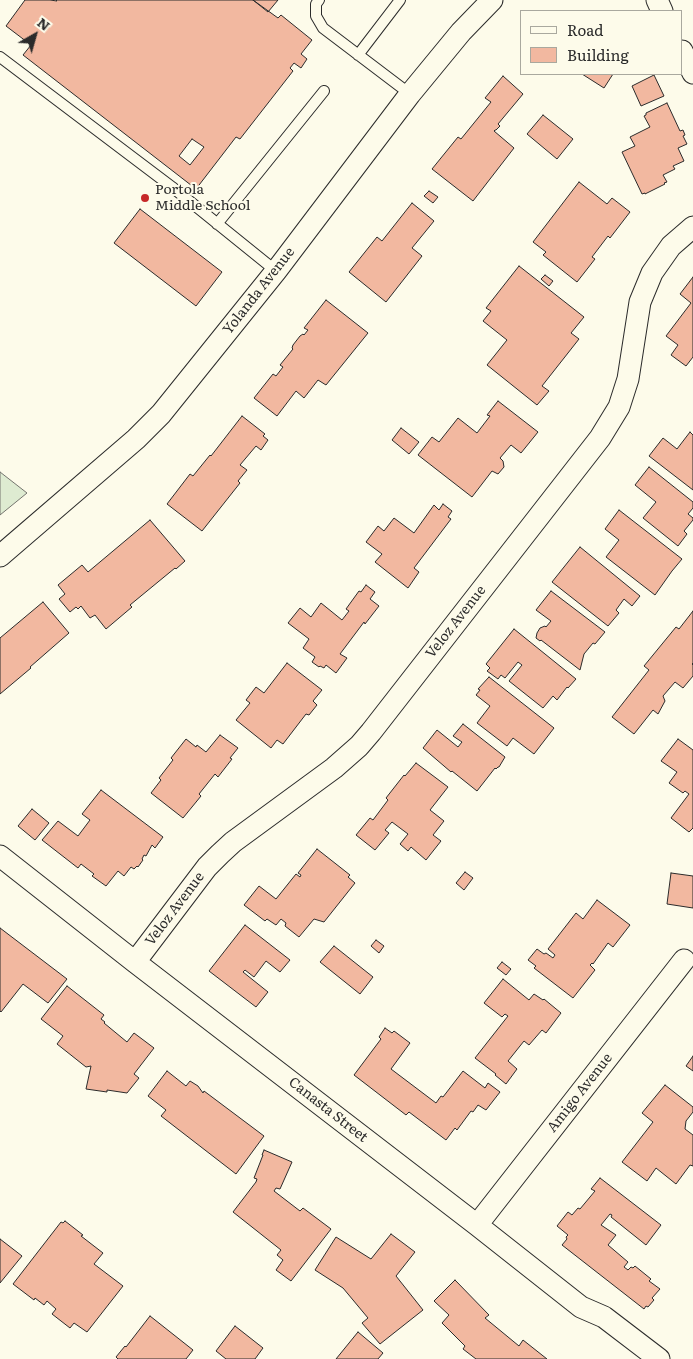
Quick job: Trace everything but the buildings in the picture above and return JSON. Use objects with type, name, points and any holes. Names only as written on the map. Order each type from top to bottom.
[{"type":"street","name":"Yolanda Avenue","points":[[0,556],[136,439],[161,414],[276,270],[410,94],[461,32],[492,0]]},
{"type":"street","points":[[683,53],[693,73]]},
{"type":"street","name":"Veloz Avenue","points":[[135,962],[207,867],[220,854],[233,842],[334,768],[359,746],[600,438],[619,407],[628,380],[640,302],[652,273],[672,246],[693,227]]},
{"type":"street","name":"Canasta Street","points":[[0,856],[478,1225],[581,1307],[604,1317],[659,1359]]},
{"type":"street","name":"Amigo Avenue","points":[[478,1225],[684,960]]},
{"type":"lane","points":[[319,0],[316,4],[316,16],[323,28],[410,94]]},
{"type":"lane","points":[[358,55],[400,0]]},
{"type":"lane","points":[[0,58],[172,187],[276,270]]},
{"type":"lane","points":[[217,224],[324,92]]},
{"type":"green space","points":[[0,472],[27,493],[0,515]]},
{"type":"place","name":"Portola Middle School","points":[[145,198]]}]
